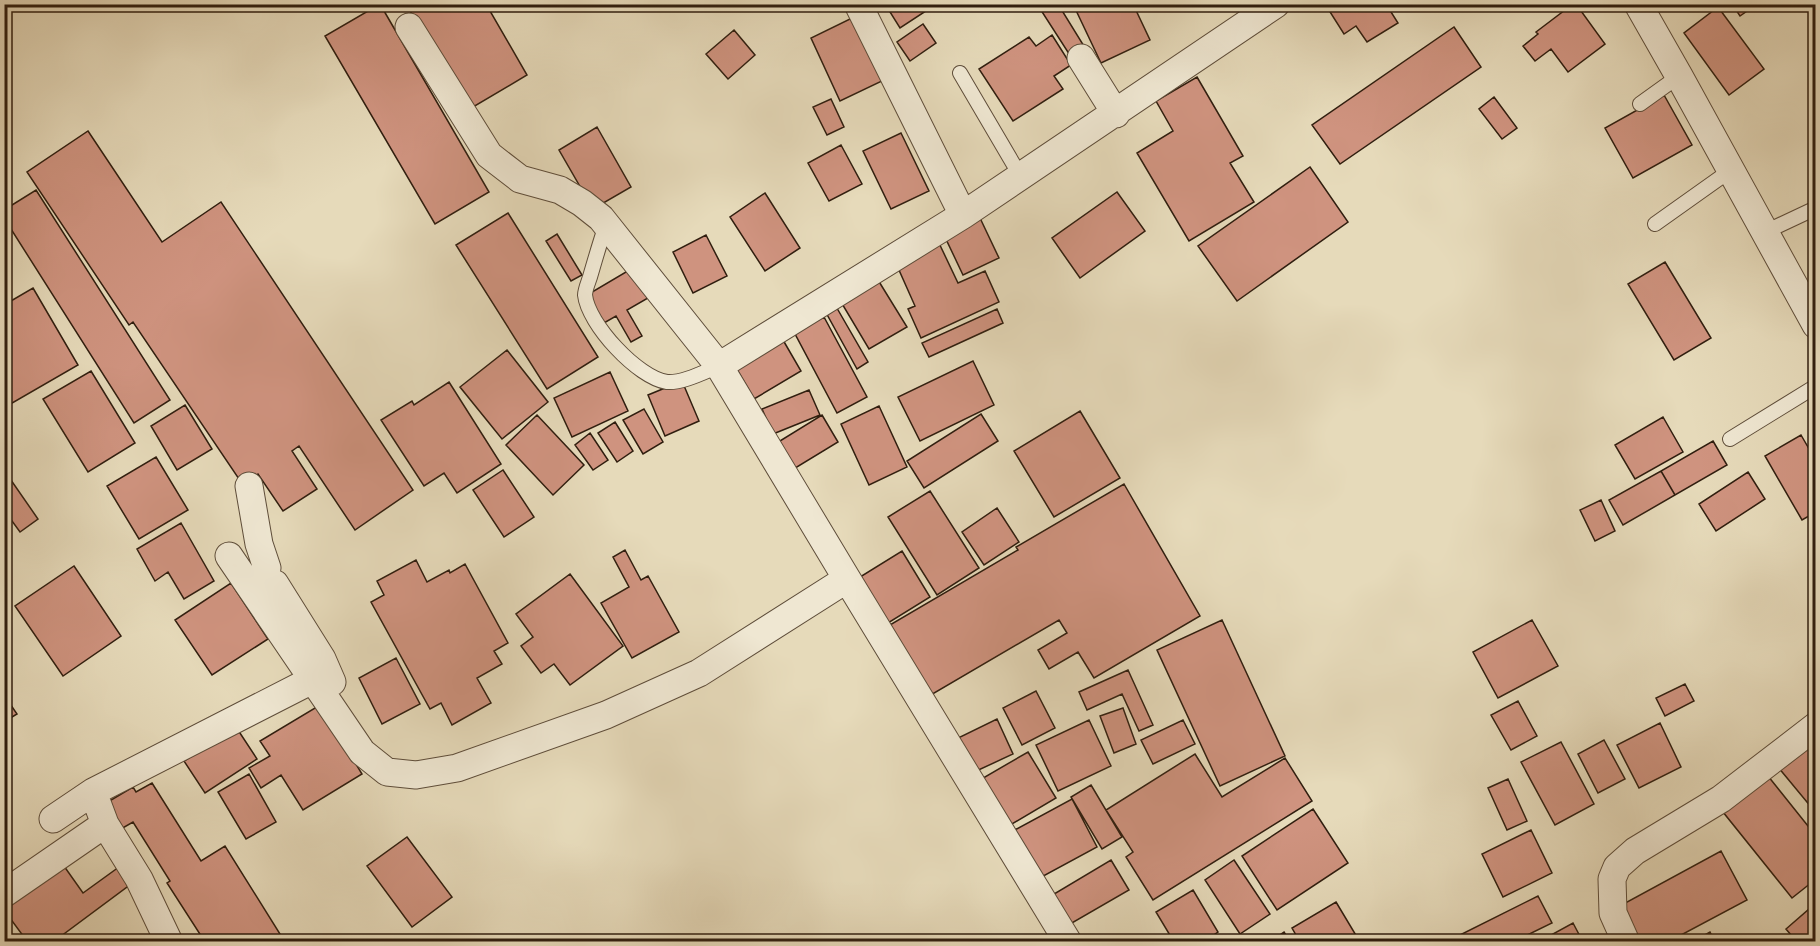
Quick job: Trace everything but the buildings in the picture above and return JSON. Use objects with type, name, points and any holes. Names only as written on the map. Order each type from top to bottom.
[{"type":"street","points":[[858,4],[963,215]]},
{"type":"street","points":[[719,366],[963,215],[1276,4]]},
{"type":"street","points":[[1638,4],[1815,325]]},
{"type":"street","points":[[409,27],[489,155],[520,179],[560,190],[601,218],[719,366],[1068,942]]},
{"type":"street","points":[[1081,58],[1116,114]]},
{"type":"street","points":[[249,486],[259,544],[271,576],[322,659],[334,685],[334,710]]},
{"type":"street","points":[[229,556],[362,752],[387,772],[416,775],[457,768],[606,715],[699,674],[847,579]]},
{"type":"street","points":[[53,819],[93,792],[314,679]]},
{"type":"street","points":[[1626,942],[1613,913],[1612,879],[1617,867],[1635,851],[1721,799],[1815,726]]},
{"type":"street","points":[[93,792],[105,824],[139,879],[169,942]]},
{"type":"street","points":[[5,893],[105,824]]},
{"type":"lane","points":[[960,73],[1021,177]]},
{"type":"lane","points":[[1640,104],[1679,76]]},
{"type":"lane","points":[[1655,224],[1731,170]]},
{"type":"lane","points":[[1765,232],[1815,208]]},
{"type":"lane","points":[[606,225],[585,294],[599,329],[634,366],[652,378],[668,382],[687,378],[719,366]]},
{"type":"lane","points":[[1730,439],[1815,386]]}]
